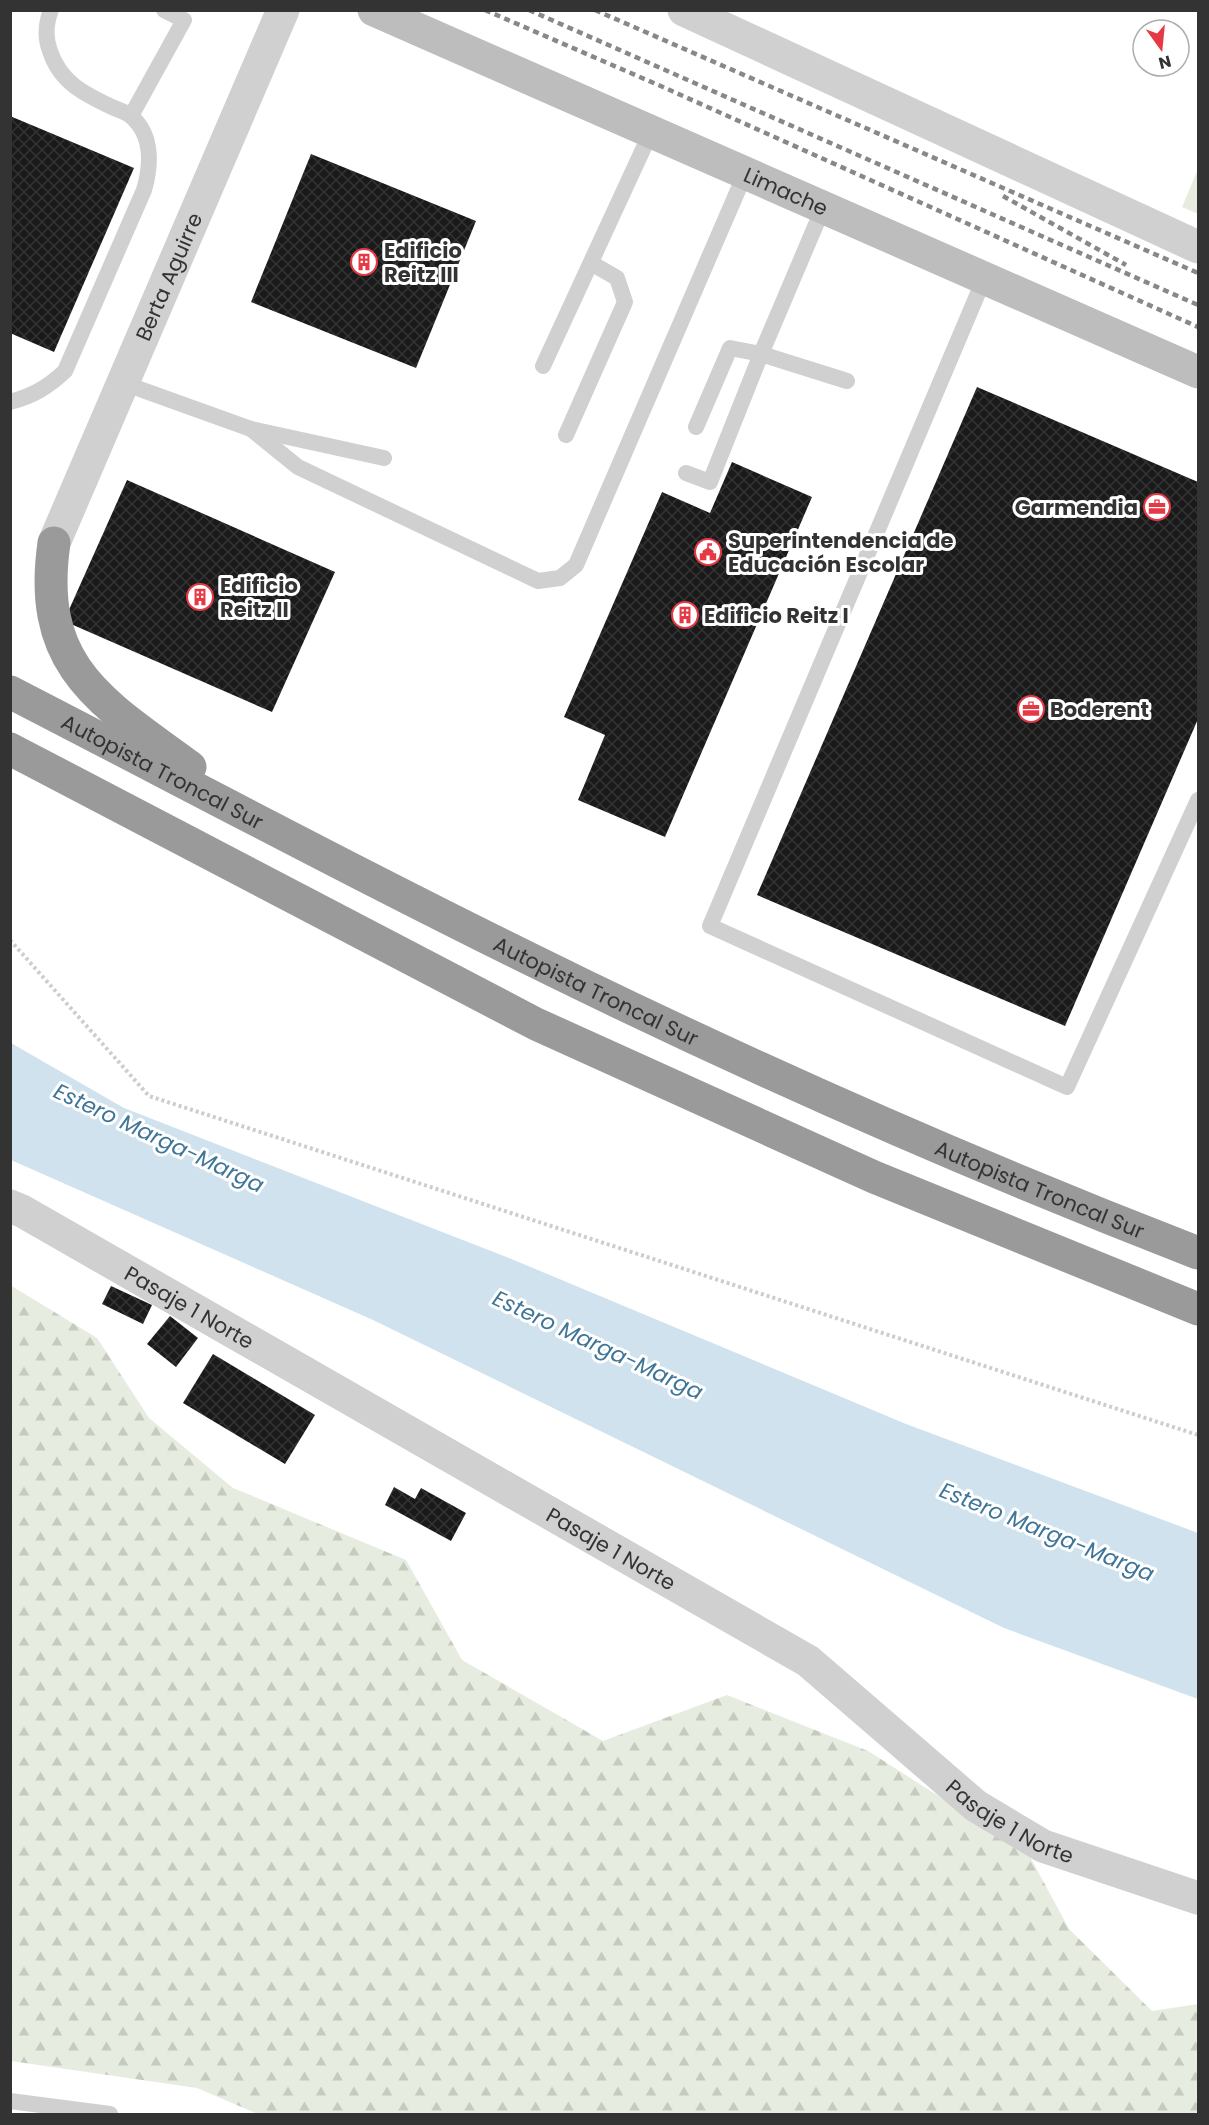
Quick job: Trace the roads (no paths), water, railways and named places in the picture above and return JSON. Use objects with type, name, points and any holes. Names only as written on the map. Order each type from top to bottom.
[{"type":"highway","points":[[54,543],[50,590],[53,614],[59,637],[84,681],[100,700],[120,716],[271,827]]},
{"type":"highway","name":"Autopista Troncal Sur","points":[[10,692],[425,908],[581,985],[738,1059],[908,1135],[1092,1212],[1198,1253]]},
{"type":"highway","points":[[10,749],[536,1024],[874,1177],[1198,1309]]},
{"type":"main road","name":"Limache","points":[[374,10],[1198,372]]},
{"type":"street","name":"Berta Aguirre","points":[[54,543],[283,10]]},
{"type":"street","points":[[684,10],[1198,247]]},
{"type":"street","name":"Pasaje 1 Norte","points":[[10,1206],[808,1661],[976,1806],[1043,1846],[1198,1898]]},
{"type":"lane","points":[[10,402],[42,390],[64,370],[144,190],[150,164],[145,137],[132,116],[72,86],[53,61],[48,47],[48,18],[51,10]]},
{"type":"lane","points":[[132,116],[184,20],[164,10]]},
{"type":"lane","points":[[543,366],[651,132]]},
{"type":"lane","points":[[251,429],[298,467],[538,580],[560,578],[576,565],[745,174]]},
{"type":"lane","points":[[686,472],[710,482],[823,208]]},
{"type":"lane","points":[[566,435],[625,302],[617,278],[591,263]]},
{"type":"lane","points":[[984,279],[711,926],[1067,1087],[1198,800]]},
{"type":"lane","points":[[696,427],[730,348],[761,354],[847,381]]},
{"type":"lane","points":[[123,383],[251,429],[384,458]]},
{"type":"lane","points":[[10,2100],[110,2115]]},
{"type":"water","name":"Estero Marga-Marga","points":[[11,1043],[124,1108],[509,1258],[906,1424],[1198,1533],[1198,1699],[1004,1628],[373,1320],[11,1160]]},
{"type":"railway","points":[[485,10],[663,87],[1198,327]]},
{"type":"railway","points":[[529,10],[1198,305]]},
{"type":"railway","points":[[595,10],[1198,273]]},
{"type":"railway","points":[[1003,196],[1126,265]]},
{"type":"place","name":"Edificio Reitz III","points":[[364,262]]},
{"type":"place","name":"Garmendia","points":[[1157,507]]},
{"type":"place","name":"Superintendencia de Educación Escolar","points":[[708,552]]},
{"type":"place","name":"Edificio Reitz II","points":[[200,597]]},
{"type":"place","name":"Edificio Reitz I","points":[[685,615]]},
{"type":"place","name":"Boderent","points":[[1031,709]]}]
